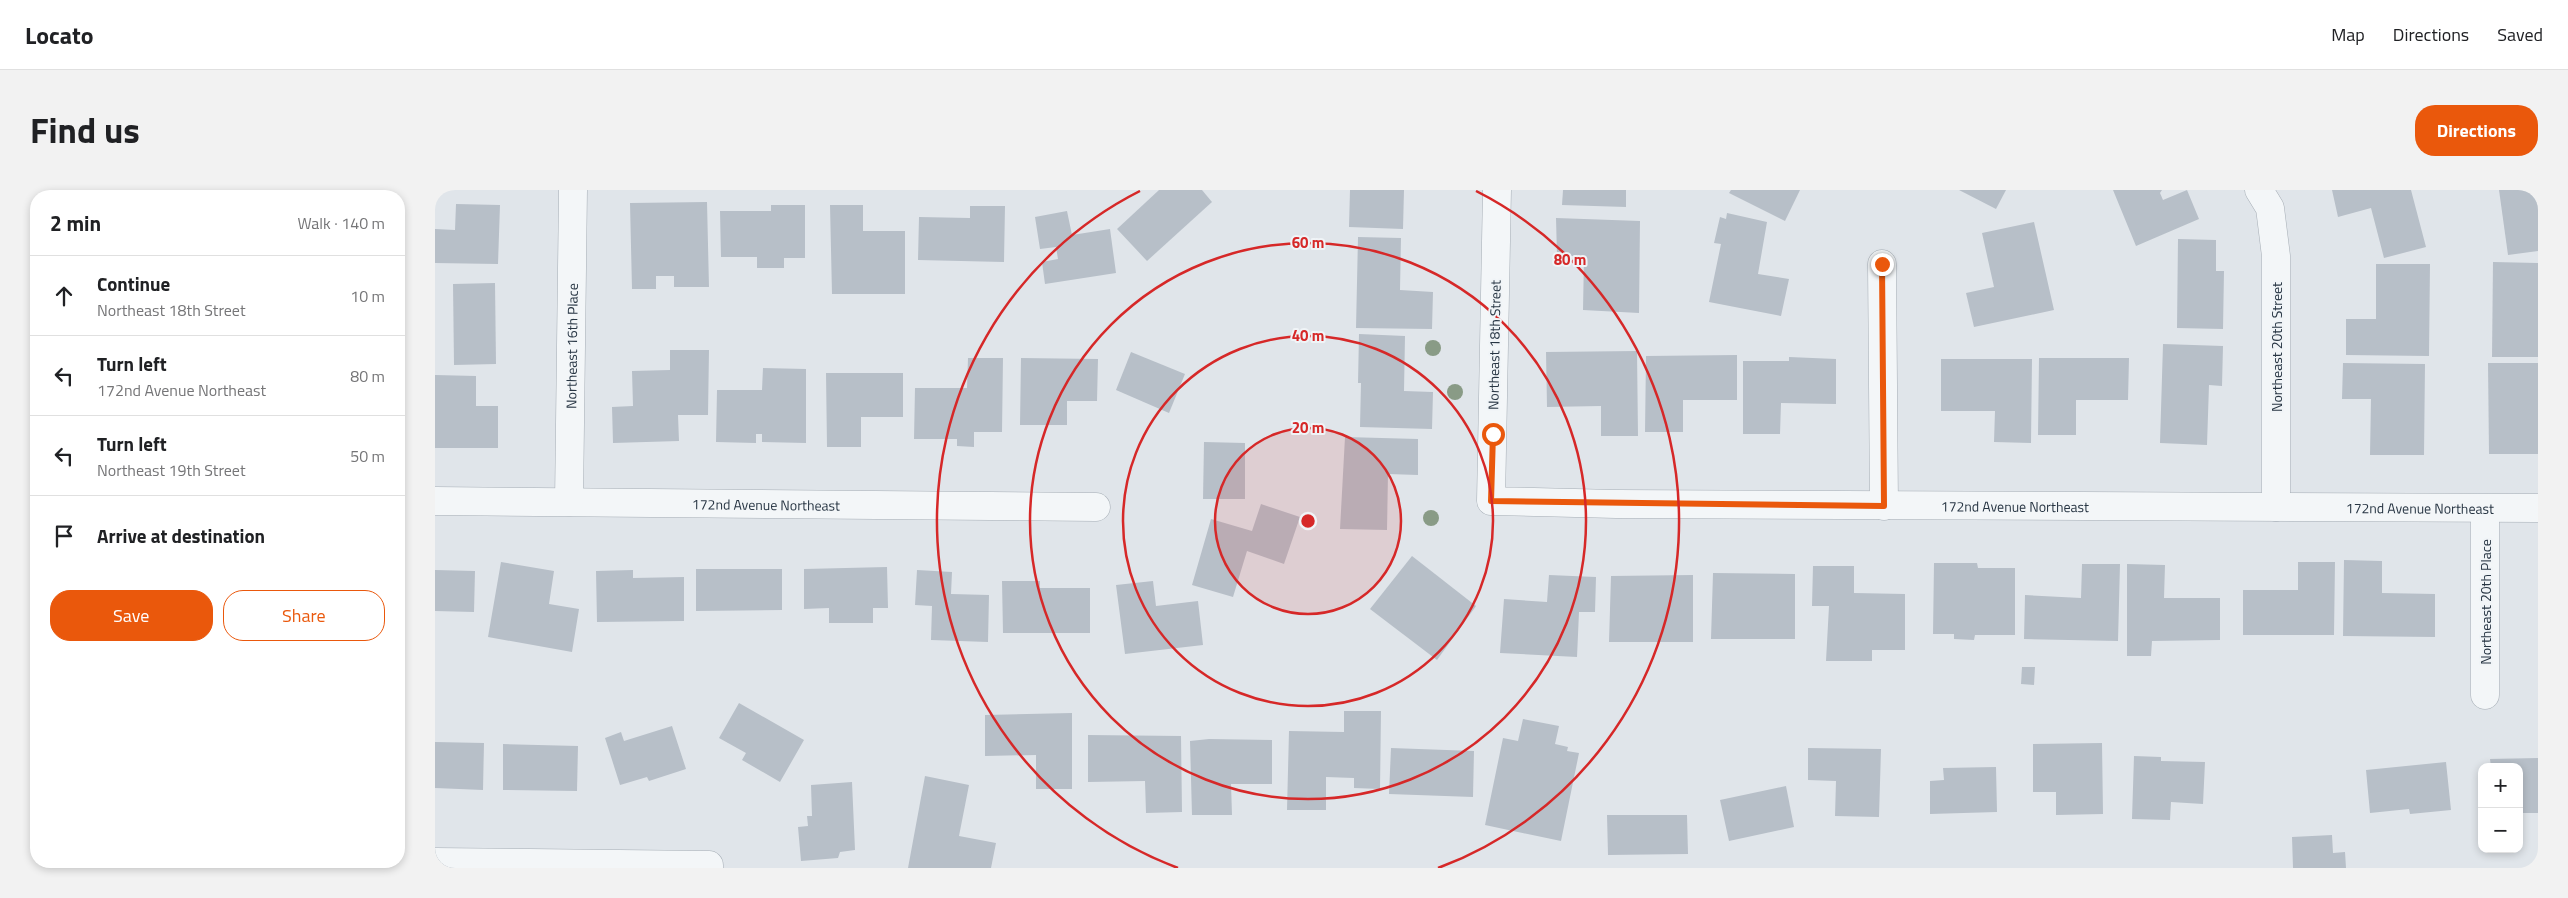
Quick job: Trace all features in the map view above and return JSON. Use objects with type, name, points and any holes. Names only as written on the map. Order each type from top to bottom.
[{"type":"street","name":"Northeast 16th Place","points":[[569,502],[573,190]]},
{"type":"street","name":"Northeast 18th Street","points":[[1491,501],[1497,190]]},
{"type":"street","name":"Northeast 20th Street","points":[[2259,190],[2270,208],[2276,256],[2276,507]]},
{"type":"street","points":[[1882,264],[1884,506]]},
{"type":"street","name":"172nd Avenue Northeast","points":[[435,501],[1096,507]]},
{"type":"street","name":"172nd Avenue Northeast","points":[[1491,501],[1884,506],[2538,508]]},
{"type":"street","name":"Northeast 20th Place","points":[[2485,509],[2485,695]]},
{"type":"street","points":[[435,862],[709,867]]},
{"type":"building","points":[[1159,190],[1202,190],[1212,202],[1147,261],[1117,229]]},
{"type":"building","points":[[1350,190],[1404,190],[1403,229],[1349,227]]},
{"type":"building","points":[[1563,190],[1626,190],[1626,207],[1562,205]]},
{"type":"building","points":[[1731,190],[1800,190],[1785,221],[1729,193]]},
{"type":"building","points":[[1959,190],[2006,190],[1996,209]]},
{"type":"building","points":[[2113,190],[2162,190],[2160,193],[2163,200],[2187,190],[2199,219],[2136,246]]},
{"type":"building","points":[[2332,190],[2411,190],[2426,247],[2384,258],[2371,208],[2338,217]]},
{"type":"building","points":[[2499,190],[2538,190],[2538,251],[2508,255]]},
{"type":"building","points":[[707,202],[709,287],[674,287],[674,276],[656,276],[656,289],[632,289],[630,203]]},
{"type":"building","points":[[456,204],[500,205],[498,264],[435,263],[435,229],[455,230]]},
{"type":"building","points":[[771,205],[805,205],[805,258],[784,258],[784,268],[757,268],[757,257],[721,257],[720,211],[771,211]]},
{"type":"building","points":[[830,205],[863,205],[863,231],[905,231],[905,294],[832,294]]},
{"type":"building","points":[[970,206],[1005,206],[1004,262],[918,260],[919,217],[970,218]]},
{"type":"building","points":[[1067,211],[1072,235],[1110,229],[1116,273],[1045,284],[1042,262],[1058,259],[1056,247],[1040,249],[1035,217]]},
{"type":"building","points":[[1727,213],[1767,222],[1758,274],[1789,279],[1781,316],[1709,302],[1721,244],[1714,243],[1720,217],[1726,219]]},
{"type":"building","points":[[1556,218],[1640,221],[1639,313],[1583,310],[1584,256],[1557,256]]},
{"type":"building","points":[[2034,222],[2054,310],[1974,327],[1966,293],[1994,287],[1982,233]]},
{"type":"building","points":[[1358,237],[1401,238],[1400,290],[1433,292],[1432,329],[1356,328]]},
{"type":"building","points":[[2178,239],[2216,240],[2216,271],[2224,271],[2223,329],[2177,328]]},
{"type":"building","points":[[2493,262],[2538,263],[2538,357],[2492,357]]},
{"type":"building","points":[[2376,264],[2430,264],[2429,356],[2346,355],[2346,319],[2376,319]]},
{"type":"building","points":[[495,283],[496,364],[454,365],[453,284]]},
{"type":"building","points":[[1359,334],[1405,336],[1404,391],[1433,392],[1432,429],[1360,427],[1361,383],[1358,383]]},
{"type":"building","points":[[2163,344],[2223,346],[2222,386],[2209,385],[2207,445],[2160,443]]},
{"type":"building","points":[[670,350],[709,350],[708,415],[678,415],[679,441],[613,443],[612,407],[633,406],[632,371],[670,370]]},
{"type":"building","points":[[1637,351],[1638,436],[1601,436],[1601,406],[1547,407],[1546,352]]},
{"type":"building","points":[[1131,352],[1185,374],[1169,413],[1116,390]]},
{"type":"building","points":[[1737,355],[1737,400],[1683,400],[1683,432],[1645,432],[1646,356]]},
{"type":"building","points":[[1789,357],[1836,359],[1836,404],[1781,403],[1780,434],[1743,434],[1743,361],[1789,361]]},
{"type":"building","points":[[968,358],[1003,358],[1002,432],[974,432],[974,447],[957,446],[957,439],[914,439],[915,388],[967,388]]},
{"type":"building","points":[[1021,358],[1098,359],[1097,401],[1067,401],[1067,425],[1020,425]]},
{"type":"building","points":[[2039,358],[2129,358],[2128,400],[2076,400],[2076,435],[2038,435]]},
{"type":"building","points":[[1941,359],[2032,359],[2031,443],[1994,442],[1995,411],[1941,411]]},
{"type":"building","points":[[2343,363],[2425,364],[2424,455],[2370,455],[2371,399],[2342,399]]},
{"type":"building","points":[[2488,363],[2538,363],[2538,454],[2489,454]]},
{"type":"building","points":[[763,368],[806,369],[806,443],[762,442],[762,434],[756,434],[756,443],[716,442],[717,390],[762,390]]},
{"type":"building","points":[[826,373],[903,373],[903,417],[861,417],[861,447],[827,447]]},
{"type":"building","points":[[435,375],[476,376],[476,406],[498,406],[498,448],[435,448]]},
{"type":"building","points":[[1345,437],[1418,439],[1418,475],[1388,474],[1387,530],[1340,529]]},
{"type":"building","points":[[1204,442],[1245,443],[1245,499],[1203,499]]},
{"type":"building","points":[[1261,504],[1300,517],[1284,564],[1247,551],[1233,597],[1192,585],[1211,519],[1252,531]]},
{"type":"building","points":[[1412,556],[1476,606],[1437,660],[1370,609]]},
{"type":"building","points":[[2344,560],[2382,561],[2382,593],[2435,594],[2435,637],[2343,636]]},
{"type":"building","points":[[501,562],[554,571],[549,604],[579,609],[572,652],[488,637]]},
{"type":"building","points":[[2298,562],[2335,562],[2334,635],[2243,635],[2243,590],[2298,590]]},
{"type":"building","points":[[1934,563],[1977,563],[1978,568],[2015,568],[2015,635],[1975,635],[1974,640],[1954,639],[1954,634],[1933,634]]},
{"type":"building","points":[[2082,564],[2120,564],[2118,641],[2024,639],[2025,595],[2081,598]]},
{"type":"building","points":[[2127,564],[2165,565],[2164,598],[2220,598],[2220,640],[2152,641],[2151,656],[2127,656]]},
{"type":"building","points":[[1813,566],[1854,566],[1854,593],[1905,594],[1905,650],[1872,650],[1872,661],[1826,661],[1829,606],[1812,606]]},
{"type":"building","points":[[887,567],[888,608],[873,608],[873,623],[829,623],[829,608],[804,609],[804,569]]},
{"type":"building","points":[[696,569],[782,569],[782,610],[696,611]]},
{"type":"building","points":[[435,570],[475,571],[474,612],[435,611]]},
{"type":"building","points":[[633,570],[633,578],[684,577],[684,621],[597,622],[596,571]]},
{"type":"building","points":[[917,570],[952,572],[951,594],[989,595],[988,642],[931,640],[932,606],[915,605]]},
{"type":"building","points":[[1713,573],[1795,574],[1795,639],[1711,639]]},
{"type":"building","points":[[1549,575],[1596,577],[1595,612],[1579,612],[1577,657],[1500,653],[1504,599],[1547,602]]},
{"type":"building","points":[[1693,575],[1693,642],[1609,642],[1611,576]]},
{"type":"building","points":[[1002,581],[1040,581],[1040,588],[1090,588],[1090,633],[1003,633]]},
{"type":"building","points":[[1153,581],[1156,606],[1198,601],[1203,645],[1125,654],[1116,585]]},
{"type":"building","points":[[2022,667],[2035,667],[2034,685],[2021,684]]},
{"type":"building","points":[[739,703],[804,740],[780,782],[742,760],[746,753],[719,738]]},
{"type":"building","points":[[1344,711],[1381,711],[1380,789],[1354,788],[1354,778],[1326,777],[1326,810],[1287,810],[1289,731],[1344,732]]},
{"type":"building","points":[[1072,713],[1072,789],[1036,789],[1036,755],[985,756],[985,715]]},
{"type":"building","points":[[1523,719],[1559,726],[1555,744],[1568,747],[1567,751],[1579,753],[1561,841],[1485,825],[1503,738],[1518,741]]},
{"type":"building","points":[[672,726],[686,769],[649,781],[647,777],[620,785],[605,738],[621,732],[624,741]]},
{"type":"building","points":[[1088,735],[1181,736],[1182,812],[1146,813],[1145,781],[1088,782]]},
{"type":"building","points":[[1209,739],[1272,740],[1272,784],[1231,784],[1232,815],[1192,815],[1190,741]]},
{"type":"building","points":[[435,742],[484,743],[483,790],[435,788]]},
{"type":"building","points":[[2102,743],[2103,814],[2056,815],[2056,792],[2033,792],[2033,744]]},
{"type":"building","points":[[503,744],[578,746],[577,791],[503,790]]},
{"type":"building","points":[[1391,748],[1474,751],[1473,797],[1389,794]]},
{"type":"building","points":[[1808,748],[1881,749],[1879,817],[1835,816],[1836,781],[1808,780]]},
{"type":"building","points":[[2134,756],[2161,757],[2161,761],[2205,762],[2203,804],[2171,802],[2170,820],[2132,819]]},
{"type":"building","points":[[2538,758],[2538,813],[2523,813],[2523,763],[2490,763],[2490,759]]},
{"type":"building","points":[[2446,762],[2451,810],[2410,814],[2409,809],[2370,813],[2366,770]]},
{"type":"building","points":[[1996,767],[1997,812],[1930,814],[1930,781],[1944,780],[1943,768]]},
{"type":"building","points":[[925,776],[969,785],[959,836],[996,843],[991,868],[908,868]]},
{"type":"building","points":[[852,782],[855,850],[840,852],[838,858],[801,861],[798,827],[808,826],[807,816],[812,816],[811,785]]},
{"type":"building","points":[[1786,786],[1794,827],[1729,841],[1720,800]]},
{"type":"building","points":[[1607,815],[1687,815],[1688,854],[1608,855]]},
{"type":"building","points":[[2332,835],[2333,853],[2345,852],[2346,868],[2293,868],[2292,837]]},
{"type":"route","points":[[1493,434],[1491,501],[1578,504],[1884,506],[1882,264]]}]
